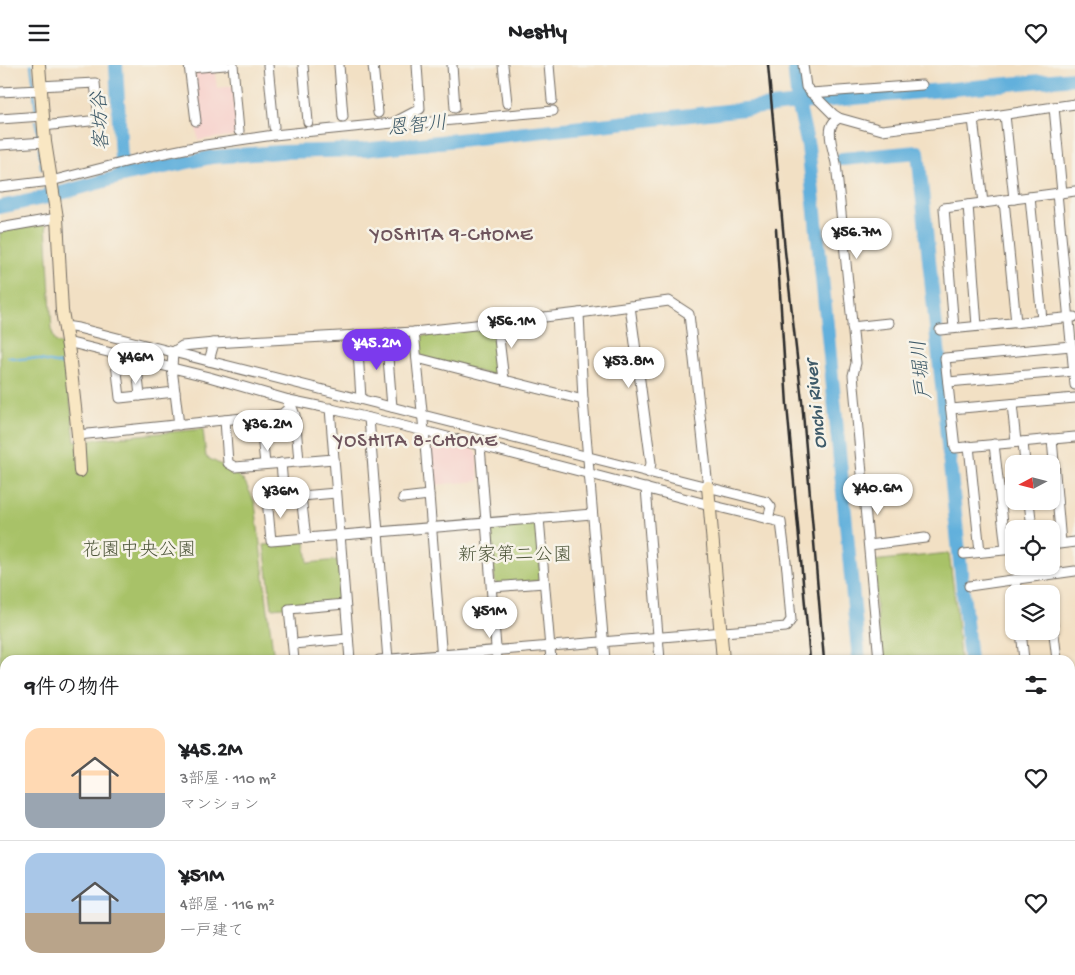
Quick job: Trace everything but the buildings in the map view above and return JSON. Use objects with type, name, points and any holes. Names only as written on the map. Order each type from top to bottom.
[{"type":"street","points":[[39,65],[45,142],[56,215],[62,311],[78,435],[80,471]]},
{"type":"street","points":[[196,121],[190,67],[225,65]]},
{"type":"street","points":[[233,65],[240,131]]},
{"type":"street","points":[[268,65],[274,127]]},
{"type":"street","points":[[303,65],[308,122]]},
{"type":"street","points":[[339,65],[343,117]]},
{"type":"street","points":[[373,65],[378,113]]},
{"type":"street","points":[[393,123],[420,109],[417,65]]},
{"type":"street","points":[[452,65],[454,108]]},
{"type":"street","points":[[503,65],[507,103]]},
{"type":"street","points":[[549,65],[552,100]]},
{"type":"street","points":[[804,65],[806,87],[836,115],[882,130],[1005,115],[1075,104]]},
{"type":"street","points":[[0,92],[95,83],[99,120],[43,121],[0,119]]},
{"type":"street","points":[[812,94],[922,85]]},
{"type":"street","points":[[1054,107],[1059,193],[1072,318],[1075,385]]},
{"type":"street","points":[[0,187],[52,182],[115,164],[240,139],[393,123],[420,123],[554,111]]},
{"type":"street","points":[[836,115],[830,131],[831,145],[836,163],[856,363],[853,375],[879,655]]},
{"type":"street","points":[[1005,115],[1016,323]]},
{"type":"street","points":[[973,119],[983,203]]},
{"type":"street","points":[[0,145],[45,142]]},
{"type":"street","points":[[954,328],[944,208],[1075,191]]},
{"type":"street","points":[[1030,197],[1042,320]]},
{"type":"street","points":[[968,205],[977,326]]},
{"type":"street","points":[[0,228],[56,215]]},
{"type":"street","points":[[173,352],[182,346],[414,332],[670,301],[689,314],[710,505],[723,655]]},
{"type":"street","points":[[630,306],[651,463],[649,473]]},
{"type":"street","points":[[578,313],[583,400],[604,655]]},
{"type":"street","points":[[940,330],[1072,318]]},
{"type":"street","points":[[496,322],[504,380]]},
{"type":"street","points":[[852,327],[889,323]]},
{"type":"street","points":[[65,326],[767,502],[771,507],[768,519]]},
{"type":"street","points":[[414,332],[442,655]]},
{"type":"street","points":[[386,333],[392,407]]},
{"type":"street","points":[[357,335],[361,399]]},
{"type":"street","points":[[67,342],[289,400],[369,417],[710,505],[781,521],[788,570],[791,620],[786,627],[550,646],[497,655],[480,446]]},
{"type":"street","points":[[209,361],[214,343]]},
{"type":"street","points":[[1072,345],[945,357],[955,448],[1075,437]]},
{"type":"street","points":[[173,352],[172,368],[179,425]]},
{"type":"street","points":[[115,354],[120,398],[175,392]]},
{"type":"street","points":[[417,358],[583,400]]},
{"type":"street","points":[[136,359],[140,396]]},
{"type":"street","points":[[948,382],[1074,371]]},
{"type":"street","points":[[951,409],[1075,398]]},
{"type":"street","points":[[78,435],[282,414],[288,409],[289,400]]},
{"type":"street","points":[[289,400],[295,415],[299,461]]},
{"type":"street","points":[[1012,404],[1023,455]]},
{"type":"street","points":[[330,408],[350,655]]},
{"type":"street","points":[[260,416],[265,464]]},
{"type":"street","points":[[369,417],[385,655]]},
{"type":"street","points":[[225,421],[228,463],[234,467],[334,459]]},
{"type":"street","points":[[1052,439],[1061,543],[1075,542]]},
{"type":"street","points":[[994,444],[1006,520]]},
{"type":"street","points":[[969,446],[980,552]]},
{"type":"street","points":[[281,463],[284,498]]},
{"type":"street","points":[[646,488],[660,655]]},
{"type":"street","points":[[336,493],[267,499],[271,541],[592,514]]},
{"type":"street","points":[[403,497],[429,495]]},
{"type":"street","points":[[301,496],[306,538]]},
{"type":"street","points":[[539,518],[551,655]]},
{"type":"street","points":[[869,545],[925,538]]},
{"type":"street","points":[[964,554],[1005,550]]},
{"type":"street","points":[[969,586],[1075,571]]},
{"type":"street","points":[[1015,580],[1015,585]]},
{"type":"street","points":[[492,587],[544,583]]},
{"type":"street","points":[[294,655],[289,609],[346,604]]},
{"type":"street","points":[[293,644],[348,639]]},
{"type":"street","points":[[1021,640],[1023,655]]},
{"type":"street","points":[[1055,640],[1056,655]]},
{"type":"shaded area","points":[[214,68],[217,88],[233,86],[239,135],[198,140],[196,125],[200,124],[194,71]]},
{"type":"shaded area","points":[[433,438],[474,449],[477,452],[479,481],[432,485],[428,440]]},
{"type":"green space","name":"花園中央公園","points":[[46,224],[52,331],[55,341],[64,346],[75,441],[203,429],[206,457],[233,471],[245,482],[255,503],[273,655],[0,655],[0,230]]},
{"type":"green space","points":[[491,327],[496,331],[500,372],[497,376],[424,358],[417,350],[416,340],[421,336]]},
{"type":"green space","name":"新家第二公園","points":[[532,521],[537,526],[541,576],[537,581],[498,584],[495,582],[490,530],[494,525]]},
{"type":"green space","points":[[305,541],[308,563],[338,560],[342,598],[339,602],[272,608],[264,545]]},
{"type":"green space","points":[[949,553],[960,655],[881,655],[872,561]]},
{"type":"waterway","points":[[31,65],[34,86]]},
{"type":"waterway","name":"客坊谷","points":[[116,65],[122,176]]},
{"type":"waterway","name":"Onchi River","points":[[794,65],[798,103],[808,146],[859,655]]},
{"type":"waterway","name":"恩智川","points":[[0,207],[43,198],[122,176],[212,157],[279,152],[362,150],[798,103],[1075,78]]},
{"type":"waterway","points":[[34,93],[36,112]]},
{"type":"waterway","points":[[36,121],[38,137]]},
{"type":"waterway","points":[[39,148],[41,168]]},
{"type":"waterway","name":"戸堀川","points":[[842,159],[918,152],[969,655]]},
{"type":"waterway","points":[[43,198],[45,188]]},
{"type":"waterway","points":[[8,357],[31,358],[65,365],[65,367]]},
{"type":"railway","points":[[768,65],[785,251],[802,401],[824,655]]},
{"type":"railway","points":[[776,229],[787,405],[810,655]]},
{"type":"district","name":"YOSHITA 9-CHOME","points":[[452,233]]},
{"type":"district","name":"YOSHITA 8-CHOME","points":[[416,439]]}]
